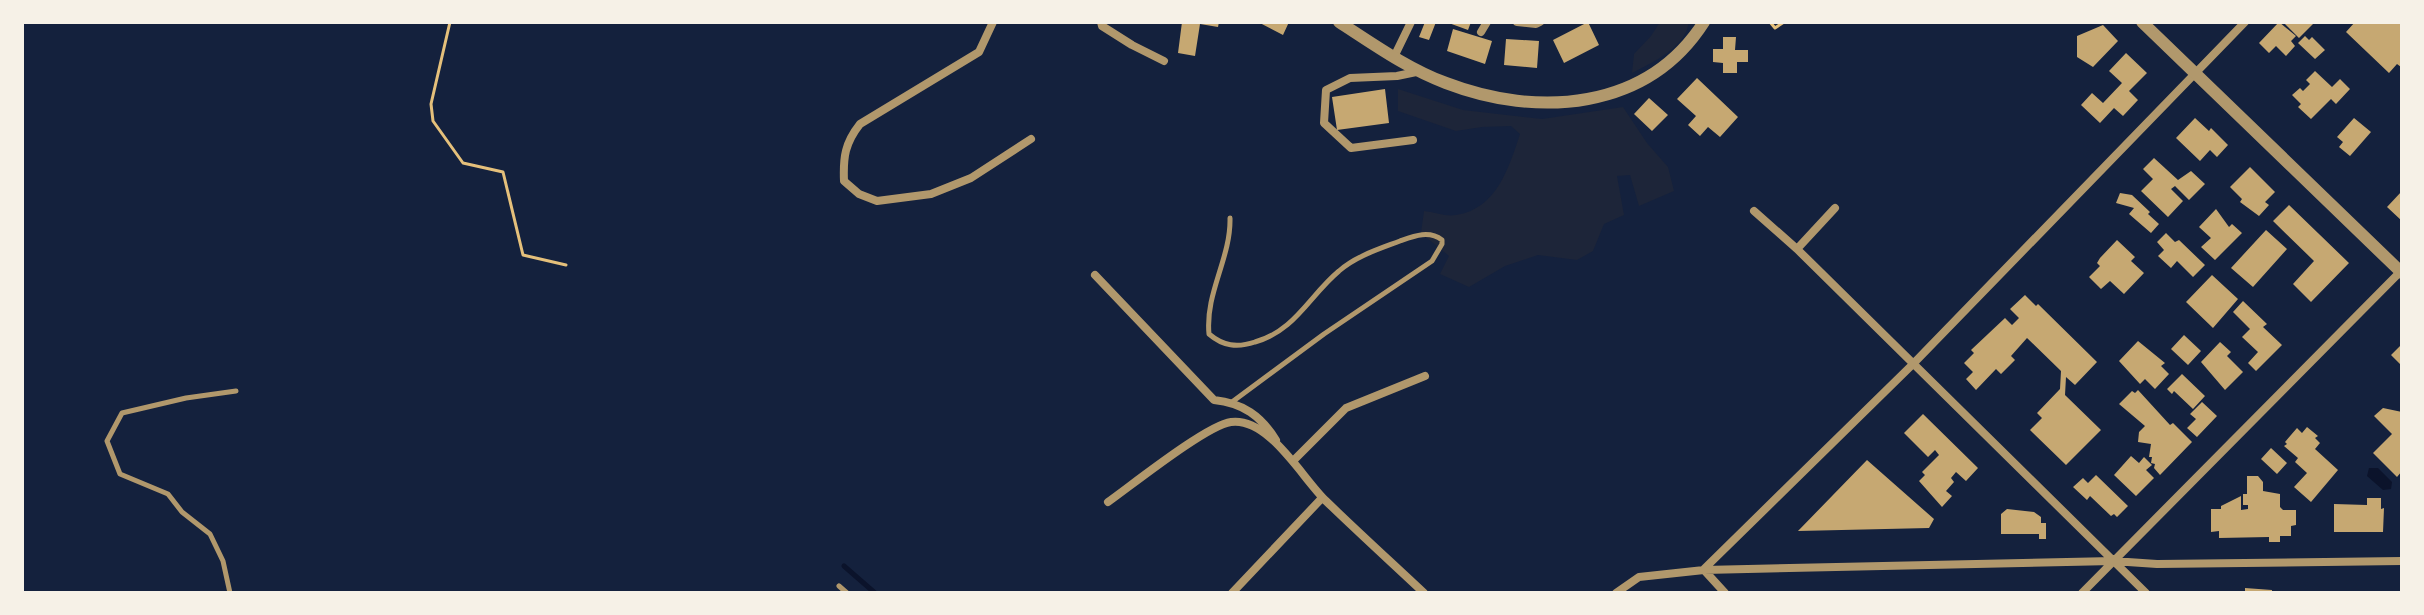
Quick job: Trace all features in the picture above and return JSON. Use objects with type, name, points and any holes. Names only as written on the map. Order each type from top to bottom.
[{"type":"street","points":[[993,22],[979,52],[860,124],[849,138],[843,158],[844,181],[859,194],[877,201],[931,194],[971,178],[1031,139]]},
{"type":"street","points":[[1101,22],[1102,26],[1132,45],[1164,61]]},
{"type":"street","points":[[1339,22],[1394,57],[1444,82],[1520,102],[1545,103],[1602,96],[1627,90],[1649,79],[1694,38],[1704,22]]},
{"type":"street","points":[[1394,57],[1411,22]]},
{"type":"street","points":[[1481,32],[1487,22]]},
{"type":"street","points":[[1517,22],[1540,22]]},
{"type":"street","points":[[2082,593],[2401,272],[2142,22]]},
{"type":"street","points":[[1704,570],[1912,365],[2245,22]]},
{"type":"street","points":[[1413,140],[1351,148],[1324,123],[1326,90],[1350,78],[1422,71]]},
{"type":"street","points":[[1797,249],[1835,208]]},
{"type":"street","points":[[1754,211],[1797,249],[2146,593]]},
{"type":"street","points":[[1095,275],[1214,400],[1232,402],[1264,422],[1280,448]]},
{"type":"street","points":[[1293,461],[1346,408],[1425,376]]},
{"type":"street","points":[[1108,502],[1222,424],[1232,421],[1250,424],[1280,448],[1322,498],[1424,593]]},
{"type":"street","points":[[1232,593],[1322,498]]},
{"type":"street","points":[[1616,593],[1639,577],[1704,570],[2113,561],[2157,564],[2402,561]]},
{"type":"street","points":[[1704,570],[1725,593]]},
{"type":"lane","points":[[1230,218],[1231,232],[1209,301],[1207,319],[1209,334],[1217,342],[1230,346],[1264,340],[1286,328],[1340,270],[1365,255],[1412,237],[1435,235],[1442,240],[1432,261],[1324,334],[1232,402]]},
{"type":"lane","points":[[230,593],[223,561],[210,534],[182,512],[168,494],[120,474],[107,441],[122,413],[186,398],[236,391]]},
{"type":"lane","points":[[839,586],[847,593]]},
{"type":"path","points":[[450,22],[431,104],[433,121],[463,163],[503,172],[523,255],[566,265]]},
{"type":"path","points":[[1770,22],[1775,28],[1784,22]]},
{"type":"shaded area","points":[[1660,22],[1689,22],[1675,47],[1632,73],[1634,54]]},
{"type":"shaded area","points":[[1398,89],[1463,110],[1542,119],[1623,107],[1668,167],[1674,191],[1639,206],[1630,175],[1617,176],[1624,215],[1604,224],[1593,251],[1577,260],[1538,255],[1505,266],[1469,287],[1440,274],[1449,256],[1421,233],[1424,211],[1452,215],[1470,211],[1482,204],[1506,173],[1520,134],[1511,126],[1456,131],[1398,111]]},
{"type":"shaded area","points":[[2369,468],[2378,468],[2392,482],[2391,489],[2383,490],[2367,476]]},
{"type":"building","points":[[1182,22],[1219,22],[1218,27],[1200,24],[1195,56],[1178,53]]},
{"type":"building","points":[[1258,22],[1289,22],[1283,35]]},
{"type":"building","points":[[1425,22],[1436,22],[1429,40],[1419,37]]},
{"type":"building","points":[[1446,22],[1471,22],[1468,30]]},
{"type":"building","points":[[1588,22],[1599,45],[1564,63],[1553,40]]},
{"type":"building","points":[[2279,22],[2296,36],[2291,41],[2295,46],[2286,56],[2276,46],[2269,53],[2259,43]]},
{"type":"building","points":[[2283,22],[2315,22],[2299,38]]},
{"type":"building","points":[[2355,22],[2402,22],[2401,67],[2397,64],[2389,73],[2346,32]]},
{"type":"building","points":[[2103,25],[2118,41],[2093,67],[2077,57],[2077,36]]},
{"type":"building","points":[[1453,29],[1492,41],[1485,64],[1447,51]]},
{"type":"building","points":[[2305,36],[2309,40],[2312,37],[2325,50],[2315,59],[2298,43]]},
{"type":"building","points":[[1723,37],[1736,37],[1735,50],[1748,50],[1748,62],[1737,62],[1737,73],[1723,73],[1723,63],[1713,62],[1713,49],[1723,49]]},
{"type":"building","points":[[1506,39],[1539,41],[1537,68],[1504,65]]},
{"type":"building","points":[[2126,53],[2147,73],[2129,91],[2138,100],[2123,116],[2114,108],[2100,123],[2081,105],[2092,93],[2103,103],[2122,83],[2109,71]]},
{"type":"building","points":[[2315,71],[2332,87],[2340,79],[2350,89],[2336,104],[2331,99],[2311,119],[2298,107],[2301,104],[2292,95],[2310,84],[2306,80]]},
{"type":"building","points":[[1697,78],[1738,117],[1720,137],[1708,127],[1700,136],[1688,125],[1696,116],[1677,99]]},
{"type":"building","points":[[1385,89],[1389,123],[1337,130],[1332,97]]},
{"type":"building","points":[[1649,98],[1668,115],[1652,131],[1634,114]]},
{"type":"building","points":[[2195,118],[2228,145],[2217,157],[2210,150],[2200,161],[2176,138]]},
{"type":"building","points":[[2354,118],[2371,132],[2350,156],[2339,147],[2343,142],[2337,137]]},
{"type":"building","points":[[2154,158],[2178,180],[2191,171],[2205,184],[2189,200],[2175,186],[2171,189],[2183,201],[2168,217],[2141,191],[2153,179],[2143,169]]},
{"type":"building","points":[[2250,167],[2275,192],[2265,202],[2269,205],[2259,216],[2240,202],[2242,199],[2230,187]]},
{"type":"building","points":[[2402,191],[2402,221],[2387,207]]},
{"type":"building","points":[[2120,193],[2132,195],[2150,212],[2148,214],[2159,224],[2151,233],[2129,214],[2134,208],[2116,203]]},
{"type":"building","points":[[2289,205],[2349,263],[2311,302],[2293,284],[2314,261],[2273,221]]},
{"type":"building","points":[[2216,209],[2229,227],[2232,224],[2242,233],[2215,260],[2201,247],[2211,238],[2199,227]]},
{"type":"building","points":[[2266,230],[2287,249],[2253,287],[2231,268]]},
{"type":"building","points":[[2166,233],[2175,242],[2179,240],[2205,265],[2193,277],[2177,261],[2171,268],[2158,256],[2164,250],[2157,242]]},
{"type":"building","points":[[2117,240],[2135,257],[2131,261],[2144,273],[2124,294],[2110,281],[2101,289],[2089,277],[2100,266],[2097,263],[2100,258]]},
{"type":"building","points":[[2212,275],[2238,299],[2213,328],[2186,302]]},
{"type":"building","points":[[2025,295],[2097,362],[2075,385],[2066,377],[2065,395],[2101,430],[2066,465],[2030,430],[2042,418],[2037,413],[2060,389],[2061,371],[2027,338],[2011,356],[2015,360],[2001,374],[1996,369],[1976,390],[1966,379],[1973,372],[1964,363],[1974,353],[1971,350],[2005,318],[2012,325],[2019,318],[2010,309]]},
{"type":"building","points":[[2243,301],[2267,324],[2263,327],[2282,345],[2256,371],[2248,363],[2258,352],[2242,337],[2250,329],[2233,312]]},
{"type":"building","points":[[2184,335],[2201,351],[2188,365],[2171,349]]},
{"type":"building","points":[[2138,341],[2165,363],[2161,366],[2169,374],[2155,389],[2145,379],[2140,384],[2119,361]]},
{"type":"building","points":[[2220,342],[2231,352],[2227,356],[2243,372],[2225,390],[2201,362]]},
{"type":"building","points":[[2402,344],[2402,366],[2391,355]]},
{"type":"building","points":[[2182,374],[2205,396],[2193,409],[2174,391],[2172,394],[2167,389]]},
{"type":"building","points":[[2138,390],[2170,425],[2173,423],[2192,442],[2160,475],[2154,468],[2155,464],[2151,463],[2152,457],[2149,457],[2151,444],[2138,442],[2139,432],[2145,426],[2119,404],[2132,391],[2135,393]]},
{"type":"building","points":[[2202,402],[2217,416],[2197,437],[2187,428],[2196,419],[2190,414]]},
{"type":"building","points":[[2383,408],[2402,412],[2402,471],[2397,477],[2373,453],[2392,434],[2374,416]]},
{"type":"building","points":[[1923,414],[1978,468],[1966,481],[1956,472],[1951,478],[1954,482],[1946,491],[1952,496],[1942,507],[1919,481],[1925,475],[1922,472],[1939,455],[1935,450],[1928,457],[1904,433]]},
{"type":"building","points":[[2307,427],[2318,436],[2315,438],[2320,443],[2315,449],[2338,470],[2311,502],[2294,487],[2307,473],[2295,462],[2298,458],[2284,446],[2297,428],[2302,433]]},
{"type":"building","points":[[2271,448],[2287,463],[2277,474],[2261,459]]},
{"type":"building","points":[[2131,456],[2139,463],[2144,457],[2152,465],[2146,470],[2154,478],[2136,496],[2114,475]]},
{"type":"building","points":[[1867,460],[1934,519],[1929,528],[1798,531]]},
{"type":"building","points":[[2096,475],[2128,506],[2117,517],[2114,514],[2111,516],[2090,496],[2087,500],[2073,487],[2083,478],[2088,483]]},
{"type":"building","points":[[2247,476],[2258,476],[2263,482],[2263,491],[2280,494],[2283,510],[2296,510],[2296,525],[2291,526],[2291,536],[2280,536],[2280,542],[2269,542],[2269,537],[2219,538],[2219,531],[2211,532],[2211,509],[2221,509],[2221,506],[2241,496],[2241,510],[2248,509],[2248,505],[2243,505],[2243,494],[2247,494]]},
{"type":"building","points":[[2367,498],[2381,498],[2381,509],[2384,508],[2383,532],[2334,532],[2334,504],[2367,505]]},
{"type":"building","points":[[2007,509],[2034,512],[2041,517],[2041,523],[2046,523],[2046,539],[2039,539],[2039,534],[2001,534],[2001,514]]},
{"type":"building","points":[[2245,588],[2272,590],[2272,593],[2245,593]]},
{"type":"waterway","points":[[844,566],[875,593]]}]
